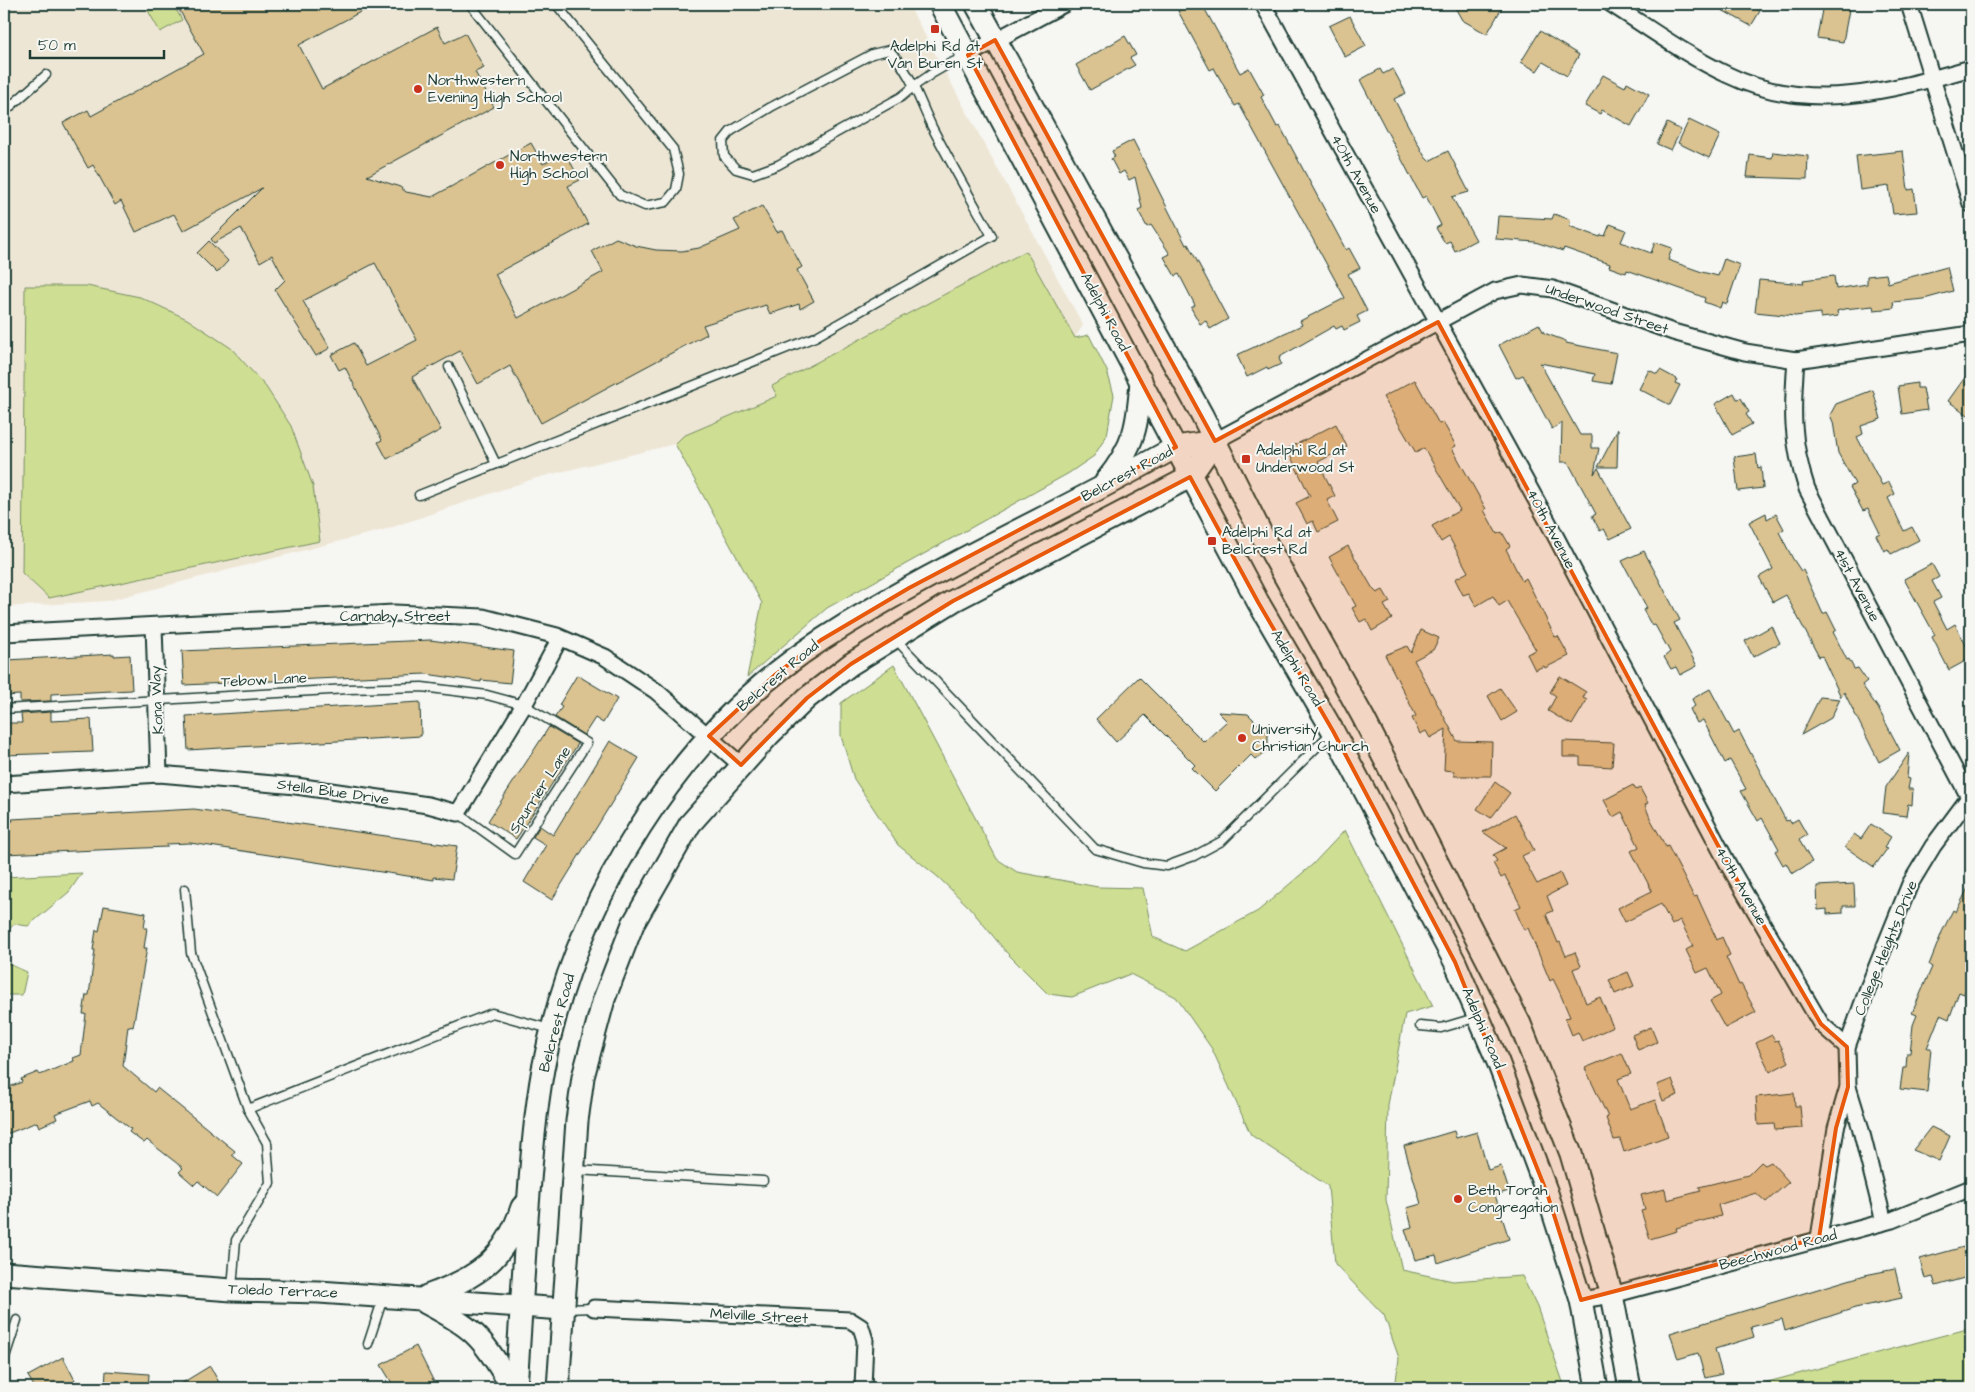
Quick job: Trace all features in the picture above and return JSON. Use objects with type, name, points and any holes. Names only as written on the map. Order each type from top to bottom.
[{"type":"main road","name":"Adelphi Road","points":[[940,4],[1141,380],[1190,476],[1258,602],[1333,730],[1439,930],[1480,1017],[1547,1193],[1581,1300],[1597,1388]]},
{"type":"main road","name":"Adelphi Road","points":[[976,4],[1215,441],[1264,539],[1363,716],[1520,1024],[1572,1154],[1612,1295],[1630,1388]]},
{"type":"main road","points":[[1099,489],[1122,461],[1134,436],[1139,420],[1141,380]]},
{"type":"main road","name":"Belcrest Road","points":[[516,1388],[538,1096],[553,1030],[577,949],[598,901],[625,850],[678,773],[709,736],[776,674],[821,640],[909,588],[1176,447],[1215,441]]},
{"type":"main road","name":"Belcrest Road","points":[[558,1388],[573,1170],[583,1077],[604,998],[629,932],[649,893],[690,824],[741,764],[808,698],[850,664],[953,601],[1190,476],[1215,441]]},
{"type":"main road","points":[[420,1299],[458,1285],[493,1261],[507,1242],[518,1220],[530,1183]]},
{"type":"main road","name":"Toledo Terrace","points":[[4,1273],[232,1290],[383,1296],[563,1308]]},
{"type":"main road","points":[[420,1299],[471,1328],[494,1358],[510,1388]]},
{"type":"street","points":[[968,55],[1064,4]]},
{"type":"street","name":"40th Avenue","points":[[1263,4],[1551,529],[1729,866],[1821,1024],[1847,1046]]},
{"type":"street","points":[[1611,4],[1728,76],[1784,94],[1806,97],[1851,96],[1880,92],[1971,68]]},
{"type":"street","points":[[1909,4],[1971,204]]},
{"type":"street","name":"Underwood Street","points":[[1215,441],[1495,291],[1522,285],[1553,289],[1673,332],[1745,352],[1796,360],[1971,334]]},
{"type":"street","name":"41st Avenue","points":[[1796,360],[1792,421],[1795,450],[1807,489],[1970,796]]},
{"type":"street","name":"Carnaby Street","points":[[4,633],[394,613],[483,617],[560,638],[605,657],[656,691],[741,764]]},
{"type":"street","name":"Kona Way","points":[[154,626],[159,774]]},
{"type":"street","points":[[458,813],[524,706],[560,638]]},
{"type":"street","name":"Stella Blue Drive","points":[[4,784],[159,774],[296,786],[428,805],[458,813]]},
{"type":"street","name":"College Heights Drive","points":[[1884,1222],[1860,1126],[1848,1087],[1847,1046],[1910,884],[1933,846],[1970,796]]},
{"type":"street","name":"College Heights Drive","points":[[1819,1238],[1836,1128],[1848,1087]]},
{"type":"street","name":"Beechwood Road","points":[[1581,1300],[1612,1295],[1884,1222],[1971,1188]]},
{"type":"street","name":"Melville Street","points":[[594,1308],[850,1320],[860,1327],[865,1340],[863,1388]]},
{"type":"lane","points":[[470,4],[620,195],[646,206],[666,202],[676,190],[679,174],[673,150],[556,4]]},
{"type":"lane","points":[[419,495],[815,337],[992,236],[932,127],[914,86],[898,59],[889,50],[872,54],[771,107],[731,131],[723,141],[724,156],[736,169],[752,174],[778,165],[902,97],[914,86],[949,63],[968,55]]},
{"type":"lane","points":[[4,112],[46,75]]},
{"type":"lane","points":[[449,367],[496,464]]},
{"type":"lane","points":[[895,635],[902,646],[1095,849],[1142,863],[1168,866],[1194,856],[1222,841],[1333,730]]},
{"type":"lane","name":"Tebow Lane","points":[[4,709],[348,689],[422,687],[488,695],[524,706]]},
{"type":"lane","name":"Spurrier Lane","points":[[458,813],[515,854],[587,743],[524,706]]},
{"type":"lane","points":[[185,889],[191,953],[248,1108],[267,1143],[270,1183],[236,1240],[232,1290]]},
{"type":"lane","points":[[248,1108],[492,1012],[553,1030]]},
{"type":"lane","points":[[1420,1026],[1441,1028],[1480,1017]]},
{"type":"lane","points":[[573,1170],[763,1181]]},
{"type":"lane","points":[[368,1344],[383,1296]]},
{"type":"lane","points":[[563,1308],[594,1308]]},
{"type":"lane","points":[[4,1360],[17,1320]]},
{"type":"highlighted area","points":[[995,40],[1215,441],[1438,322],[1729,866],[1821,1024],[1847,1047],[1848,1087],[1836,1128],[1819,1238],[1581,1300],[1547,1193],[1455,962],[1333,731],[1258,602],[1190,477],[953,601],[851,664],[807,698],[741,765],[709,736],[776,674],[821,640],[909,588],[1176,447],[968,55]]},
{"type":"shaded area","name":"Northwestern High School","points":[[4,4],[908,4],[1083,325],[1075,338],[683,436],[675,444],[536,478],[387,529],[107,601],[4,607]]},
{"type":"green space","points":[[152,4],[173,4],[182,20],[160,32],[146,7]]},
{"type":"green space","points":[[1026,251],[1075,338],[1089,335],[1107,371],[1114,395],[1107,435],[1094,456],[1069,473],[827,608],[747,677],[762,603],[675,444],[683,436],[777,396],[772,386]]},
{"type":"green space","points":[[25,286],[87,286],[140,297],[187,319],[231,348],[266,387],[291,426],[313,486],[320,541],[49,598],[22,573]]},
{"type":"green space","points":[[894,665],[997,859],[1017,872],[1098,887],[1143,888],[1153,937],[1185,951],[1258,911],[1312,865],[1345,830],[1433,1006],[1405,1014],[1388,1105],[1386,1200],[1402,1270],[1453,1281],[1522,1276],[1537,1307],[1565,1388],[1395,1388],[1399,1358],[1384,1315],[1335,1264],[1328,1186],[1251,1135],[1212,1049],[1176,997],[1130,974],[1072,997],[1048,994],[1007,953],[969,907],[938,877],[898,845],[854,779],[841,736],[841,703]]},
{"type":"green space","points":[[82,873],[69,892],[28,926],[14,924],[4,935],[4,877]]},
{"type":"green space","points":[[4,962],[27,972],[22,995],[4,995]]},
{"type":"green space","points":[[1971,1328],[1971,1388],[1745,1388]]},
{"type":"building","name":"Northwestern High School","points":[[176,4],[375,4],[299,45],[322,89],[437,27],[445,43],[465,33],[484,68],[475,72],[494,107],[367,176],[400,187],[406,192],[432,197],[531,143],[543,164],[565,152],[580,180],[568,186],[588,224],[495,274],[518,318],[603,272],[592,251],[616,238],[636,246],[656,250],[682,251],[699,248],[740,230],[734,220],[762,206],[777,232],[782,230],[802,267],[797,270],[814,301],[800,309],[799,304],[770,314],[766,305],[703,325],[707,334],[541,423],[510,366],[478,384],[460,351],[412,377],[441,430],[387,459],[378,442],[382,440],[345,367],[339,370],[331,355],[354,343],[366,366],[417,340],[375,263],[303,301],[330,348],[316,356],[275,290],[285,280],[272,255],[260,262],[241,228],[214,243],[211,239],[262,188],[183,231],[174,214],[136,232],[121,201],[115,205],[93,165],[88,168],[63,123],[88,110],[91,116],[204,54]]},
{"type":"building","points":[[1191,4],[1202,4],[1240,73],[1249,68],[1264,95],[1261,97],[1277,127],[1280,126],[1346,250],[1349,248],[1360,268],[1348,274],[1367,311],[1357,316],[1360,322],[1344,330],[1342,326],[1336,329],[1334,326],[1283,355],[1279,358],[1281,364],[1268,370],[1267,367],[1247,377],[1237,355],[1302,325],[1300,321],[1345,298],[1239,104],[1235,106],[1214,68],[1210,70],[1178,11]]},
{"type":"building","points":[[1453,4],[1504,4],[1487,34],[1462,20]]},
{"type":"building","points":[[1711,4],[1747,4],[1760,11],[1751,26]]},
{"type":"building","points":[[1823,4],[1850,4],[1843,42],[1817,38]]},
{"type":"building","points":[[1350,16],[1366,46],[1345,57],[1329,26]]},
{"type":"building","points":[[1540,31],[1579,55],[1567,76],[1543,62],[1537,71],[1521,62]]},
{"type":"building","points":[[1125,36],[1136,55],[1130,58],[1135,65],[1090,90],[1076,65]]},
{"type":"building","points":[[1380,69],[1383,74],[1393,69],[1406,93],[1394,99],[1425,157],[1429,161],[1448,151],[1469,192],[1452,197],[1476,240],[1455,251],[1450,241],[1445,243],[1436,228],[1441,225],[1426,196],[1422,198],[1360,80]]},
{"type":"building","points":[[1603,75],[1625,87],[1627,82],[1649,94],[1631,126],[1602,110],[1600,114],[1585,106]]},
{"type":"building","points":[[1689,120],[1720,135],[1709,158],[1678,143]]},
{"type":"building","points":[[1667,123],[1681,130],[1671,150],[1657,144]]},
{"type":"building","points":[[1133,140],[1186,245],[1188,244],[1228,319],[1210,329],[1206,321],[1200,324],[1191,308],[1195,305],[1179,274],[1175,276],[1164,257],[1170,254],[1151,225],[1147,227],[1138,210],[1142,208],[1135,177],[1129,180],[1124,171],[1119,174],[1111,159],[1115,157],[1112,151]]},
{"type":"building","points":[[1903,151],[1908,190],[1914,189],[1917,212],[1893,214],[1889,186],[1860,190],[1856,156]]},
{"type":"building","points":[[1773,152],[1808,156],[1807,179],[1747,177],[1750,155],[1772,158]]},
{"type":"building","points":[[1554,214],[1571,220],[1569,226],[1600,237],[1601,235],[1605,236],[1610,224],[1626,230],[1621,242],[1651,253],[1655,242],[1672,248],[1668,260],[1702,272],[1718,276],[1724,259],[1740,265],[1727,304],[1722,302],[1720,308],[1704,302],[1705,298],[1695,294],[1627,270],[1626,273],[1609,267],[1610,264],[1564,248],[1563,251],[1535,242],[1496,239],[1498,216],[1552,219]]},
{"type":"building","points":[[209,241],[228,261],[217,273],[197,253]]},
{"type":"building","points":[[1947,267],[1953,291],[1924,299],[1893,302],[1894,308],[1874,310],[1873,306],[1844,309],[1837,311],[1838,316],[1821,318],[1821,313],[1795,316],[1755,312],[1759,280],[1804,284],[1803,280],[1834,276],[1836,289],[1867,284],[1867,276],[1886,274],[1888,283]]},
{"type":"building","points":[[1539,324],[1544,333],[1566,341],[1566,343],[1617,353],[1611,384],[1593,381],[1595,374],[1540,363],[1580,435],[1592,435],[1592,448],[1599,448],[1594,474],[1598,468],[1631,529],[1610,539],[1604,529],[1600,531],[1592,516],[1596,514],[1568,462],[1561,462],[1562,423],[1552,429],[1523,375],[1516,378],[1499,345]]},
{"type":"building","points":[[1971,369],[1971,417],[1948,401]]},
{"type":"building","points":[[1649,370],[1657,374],[1660,370],[1677,379],[1675,383],[1680,385],[1670,405],[1639,389]]},
{"type":"building","points":[[1415,380],[1439,424],[1443,422],[1456,446],[1452,448],[1486,509],[1484,510],[1497,534],[1502,532],[1510,546],[1506,549],[1522,581],[1526,578],[1555,637],[1558,636],[1569,656],[1545,668],[1544,666],[1535,670],[1527,654],[1536,650],[1507,601],[1499,606],[1493,596],[1476,606],[1469,593],[1463,595],[1455,579],[1468,572],[1449,537],[1441,542],[1432,526],[1460,510],[1424,448],[1416,453],[1383,397]]},
{"type":"building","points":[[1917,383],[1917,388],[1923,388],[1927,410],[1902,414],[1898,386]]},
{"type":"building","points":[[1873,390],[1881,419],[1861,426],[1863,434],[1857,437],[1882,485],[1889,482],[1895,494],[1888,498],[1904,531],[1912,527],[1919,540],[1891,554],[1888,549],[1884,551],[1876,535],[1880,533],[1868,509],[1863,511],[1850,487],[1855,484],[1838,453],[1830,415],[1836,404]]},
{"type":"building","points":[[1734,393],[1737,399],[1741,398],[1749,412],[1746,414],[1752,424],[1732,435],[1715,404]]},
{"type":"building","points":[[1336,424],[1347,447],[1318,462],[1335,496],[1327,500],[1338,522],[1318,532],[1313,521],[1307,524],[1296,503],[1310,496],[1287,449]]},
{"type":"building","points":[[1618,429],[1617,467],[1598,467]]},
{"type":"building","points":[[1756,454],[1758,468],[1761,467],[1763,488],[1738,491],[1734,457]]},
{"type":"building","points":[[1766,513],[1767,519],[1776,514],[1784,529],[1779,532],[1793,559],[1801,571],[1803,570],[1823,614],[1827,612],[1836,630],[1833,632],[1847,660],[1849,659],[1854,669],[1858,668],[1867,681],[1862,685],[1878,708],[1900,750],[1879,762],[1844,692],[1841,697],[1822,656],[1819,657],[1786,595],[1773,602],[1759,577],[1773,569],[1749,522]]},
{"type":"building","points":[[1348,546],[1373,589],[1377,593],[1383,590],[1390,602],[1384,605],[1392,619],[1372,631],[1366,619],[1360,622],[1352,608],[1356,606],[1329,557]]},
{"type":"building","points":[[1644,551],[1680,620],[1674,623],[1697,666],[1680,675],[1676,667],[1671,669],[1664,657],[1670,652],[1655,625],[1652,626],[1643,610],[1647,608],[1622,561]]},
{"type":"building","points":[[1932,564],[1939,577],[1932,581],[1941,598],[1933,602],[1947,629],[1955,624],[1971,655],[1971,658],[1949,670],[1932,637],[1935,635],[1904,579]]},
{"type":"building","points":[[1772,626],[1780,643],[1753,657],[1745,641]]},
{"type":"building","points":[[1421,630],[1439,638],[1433,650],[1414,660],[1457,741],[1492,742],[1491,776],[1454,776],[1454,771],[1444,770],[1446,729],[1430,738],[1426,731],[1420,734],[1412,718],[1416,716],[1385,655],[1407,646],[1411,653]]},
{"type":"building","points":[[430,640],[514,651],[510,683],[481,680],[481,682],[426,674],[184,685],[182,651]]},
{"type":"building","points":[[114,654],[114,656],[130,655],[132,690],[51,694],[51,701],[20,702],[20,695],[4,696],[4,662],[7,660]]},
{"type":"building","points":[[577,675],[617,699],[603,723],[595,718],[584,735],[555,717],[562,707],[559,705]]},
{"type":"building","points":[[1560,676],[1586,692],[1583,698],[1587,700],[1572,725],[1548,711],[1556,696],[1550,692]]},
{"type":"building","name":"University Christian Church","points":[[1139,677],[1204,742],[1227,721],[1218,712],[1248,714],[1268,734],[1268,749],[1256,760],[1251,755],[1215,791],[1192,768],[1195,765],[1145,715],[1116,742],[1096,719]]},
{"type":"building","points":[[1500,688],[1517,712],[1502,721],[1488,696]]},
{"type":"building","points":[[1710,689],[1734,734],[1739,731],[1786,821],[1789,820],[1791,823],[1798,819],[1807,835],[1799,840],[1812,862],[1792,874],[1786,863],[1783,865],[1775,851],[1779,849],[1762,818],[1758,821],[1741,791],[1746,789],[1730,760],[1725,763],[1703,720],[1697,723],[1690,709],[1695,706],[1692,699]]},
{"type":"building","points":[[1820,697],[1840,699],[1831,718],[1801,735]]},
{"type":"building","points":[[420,702],[421,736],[188,750],[186,716]]},
{"type":"building","points":[[51,712],[51,721],[91,719],[93,752],[4,755],[4,723],[22,723],[21,714]]},
{"type":"building","points":[[549,727],[578,744],[516,839],[488,821]]},
{"type":"building","points":[[610,741],[639,758],[552,900],[524,882],[546,845],[533,837],[540,826],[553,835]]},
{"type":"building","points":[[1563,741],[1614,743],[1612,767],[1580,765],[1580,757],[1563,757]]},
{"type":"building","points":[[1909,753],[1907,778],[1910,779],[1908,789],[1913,789],[1912,805],[1908,804],[1906,816],[1883,813],[1886,787]]},
{"type":"building","points":[[1495,782],[1510,793],[1491,818],[1477,809]]},
{"type":"building","points":[[1633,785],[1636,790],[1640,788],[1648,803],[1645,805],[1650,818],[1666,847],[1668,846],[1694,897],[1697,896],[1717,940],[1722,937],[1730,955],[1726,957],[1739,985],[1741,984],[1756,1012],[1725,1028],[1710,1001],[1721,995],[1708,968],[1697,973],[1686,950],[1693,946],[1680,920],[1672,925],[1661,904],[1625,922],[1618,908],[1652,891],[1631,851],[1639,847],[1622,812],[1613,817],[1604,800]]},
{"type":"building","points":[[194,809],[457,846],[452,879],[434,877],[434,880],[190,843],[167,844],[167,847],[4,854],[4,822],[13,821],[12,819]]},
{"type":"building","points":[[1515,814],[1534,850],[1522,856],[1537,884],[1560,873],[1566,886],[1547,896],[1553,911],[1546,914],[1558,943],[1560,942],[1566,956],[1575,952],[1581,966],[1573,969],[1586,1003],[1600,997],[1613,1027],[1582,1041],[1578,1032],[1572,1035],[1565,1018],[1570,1017],[1559,991],[1553,979],[1550,981],[1528,928],[1524,930],[1515,909],[1521,906],[1505,876],[1501,878],[1493,863],[1497,861],[1493,855],[1506,848],[1483,832]]},
{"type":"building","points":[[1871,824],[1891,837],[1884,848],[1887,849],[1874,867],[1845,847],[1854,834],[1861,839]]},
{"type":"building","points":[[1971,882],[1971,975],[1964,994],[1959,992],[1949,1019],[1940,1015],[1927,1048],[1931,1048],[1927,1092],[1900,1089],[1903,1068],[1906,1068],[1907,1053],[1910,1053],[1913,1025],[1917,1015],[1912,1013],[1932,967],[1929,965],[1942,932],[1953,910],[1956,912]]},
{"type":"building","points":[[1854,884],[1855,906],[1843,906],[1843,913],[1827,914],[1827,909],[1818,910],[1817,886]]},
{"type":"building","points":[[104,906],[146,913],[144,928],[147,928],[144,948],[147,948],[133,1027],[128,1026],[123,1066],[154,1092],[157,1088],[235,1151],[232,1155],[243,1164],[217,1197],[198,1181],[194,1185],[179,1172],[183,1168],[147,1140],[144,1143],[129,1132],[131,1129],[98,1103],[92,1106],[90,1101],[55,1114],[57,1119],[39,1127],[37,1122],[4,1135],[4,1089],[22,1082],[21,1079],[38,1072],[40,1075],[74,1061],[73,1058],[81,1055],[86,1014],[83,1014],[86,995],[89,995],[96,930],[99,931]]},
{"type":"building","points":[[1628,972],[1634,986],[1615,994],[1609,980]]},
{"type":"building","points":[[1651,1027],[1657,1042],[1638,1050],[1632,1035]]},
{"type":"building","points":[[1772,1035],[1775,1041],[1778,1040],[1789,1062],[1770,1072],[1756,1043]]},
{"type":"building","points":[[1622,1053],[1631,1074],[1618,1079],[1630,1109],[1655,1100],[1668,1136],[1624,1152],[1620,1139],[1614,1140],[1606,1118],[1608,1117],[1585,1068]]},
{"type":"building","points":[[1672,1079],[1678,1095],[1663,1101],[1657,1085]]},
{"type":"building","points":[[1794,1093],[1795,1106],[1800,1106],[1802,1128],[1775,1130],[1774,1124],[1758,1125],[1756,1097]]},
{"type":"building","points":[[1931,1127],[1950,1136],[1939,1161],[1913,1150]]},
{"type":"building","name":"Beth Torah Congregation","points":[[1454,1131],[1456,1138],[1477,1132],[1488,1170],[1501,1166],[1509,1191],[1495,1195],[1509,1239],[1438,1263],[1436,1255],[1415,1260],[1405,1229],[1412,1227],[1407,1208],[1421,1204],[1404,1146]]},
{"type":"building","points":[[1761,1162],[1765,1165],[1771,1162],[1789,1182],[1766,1202],[1756,1193],[1718,1205],[1721,1216],[1676,1228],[1677,1231],[1650,1239],[1641,1211],[1645,1210],[1641,1195],[1665,1189],[1667,1200],[1701,1191],[1699,1187],[1748,1175]]},
{"type":"building","points":[[1971,1245],[1971,1276],[1936,1286],[1933,1277],[1925,1279],[1920,1259]]},
{"type":"building","points":[[1895,1269],[1902,1298],[1855,1308],[1785,1331],[1782,1319],[1751,1327],[1754,1337],[1715,1349],[1722,1374],[1705,1378],[1698,1353],[1678,1359],[1670,1333],[1865,1275]]},
{"type":"building","points":[[416,1346],[437,1388],[395,1388],[381,1365]]},
{"type":"building","points":[[63,1357],[79,1388],[35,1388],[28,1376]]},
{"type":"building","points":[[210,1366],[222,1388],[174,1388]]},
{"type":"building","points":[[106,1371],[149,1374],[148,1388],[105,1388]]},
{"type":"place","name":"Adelphi Rd at Van Buren St","points":[[935,29]]},
{"type":"place","name":"Northwestern Evening High School","points":[[418,89]]},
{"type":"place","name":"Northwestern High School","points":[[500,165]]},
{"type":"place","name":"Adelphi Rd at Underwood St","points":[[1246,459]]},
{"type":"place","name":"Adelphi Rd at Belcrest Rd","points":[[1212,541]]},
{"type":"place","name":"University Christian Church","points":[[1242,738]]},
{"type":"place","name":"Beth Torah Congregation","points":[[1458,1199]]}]
